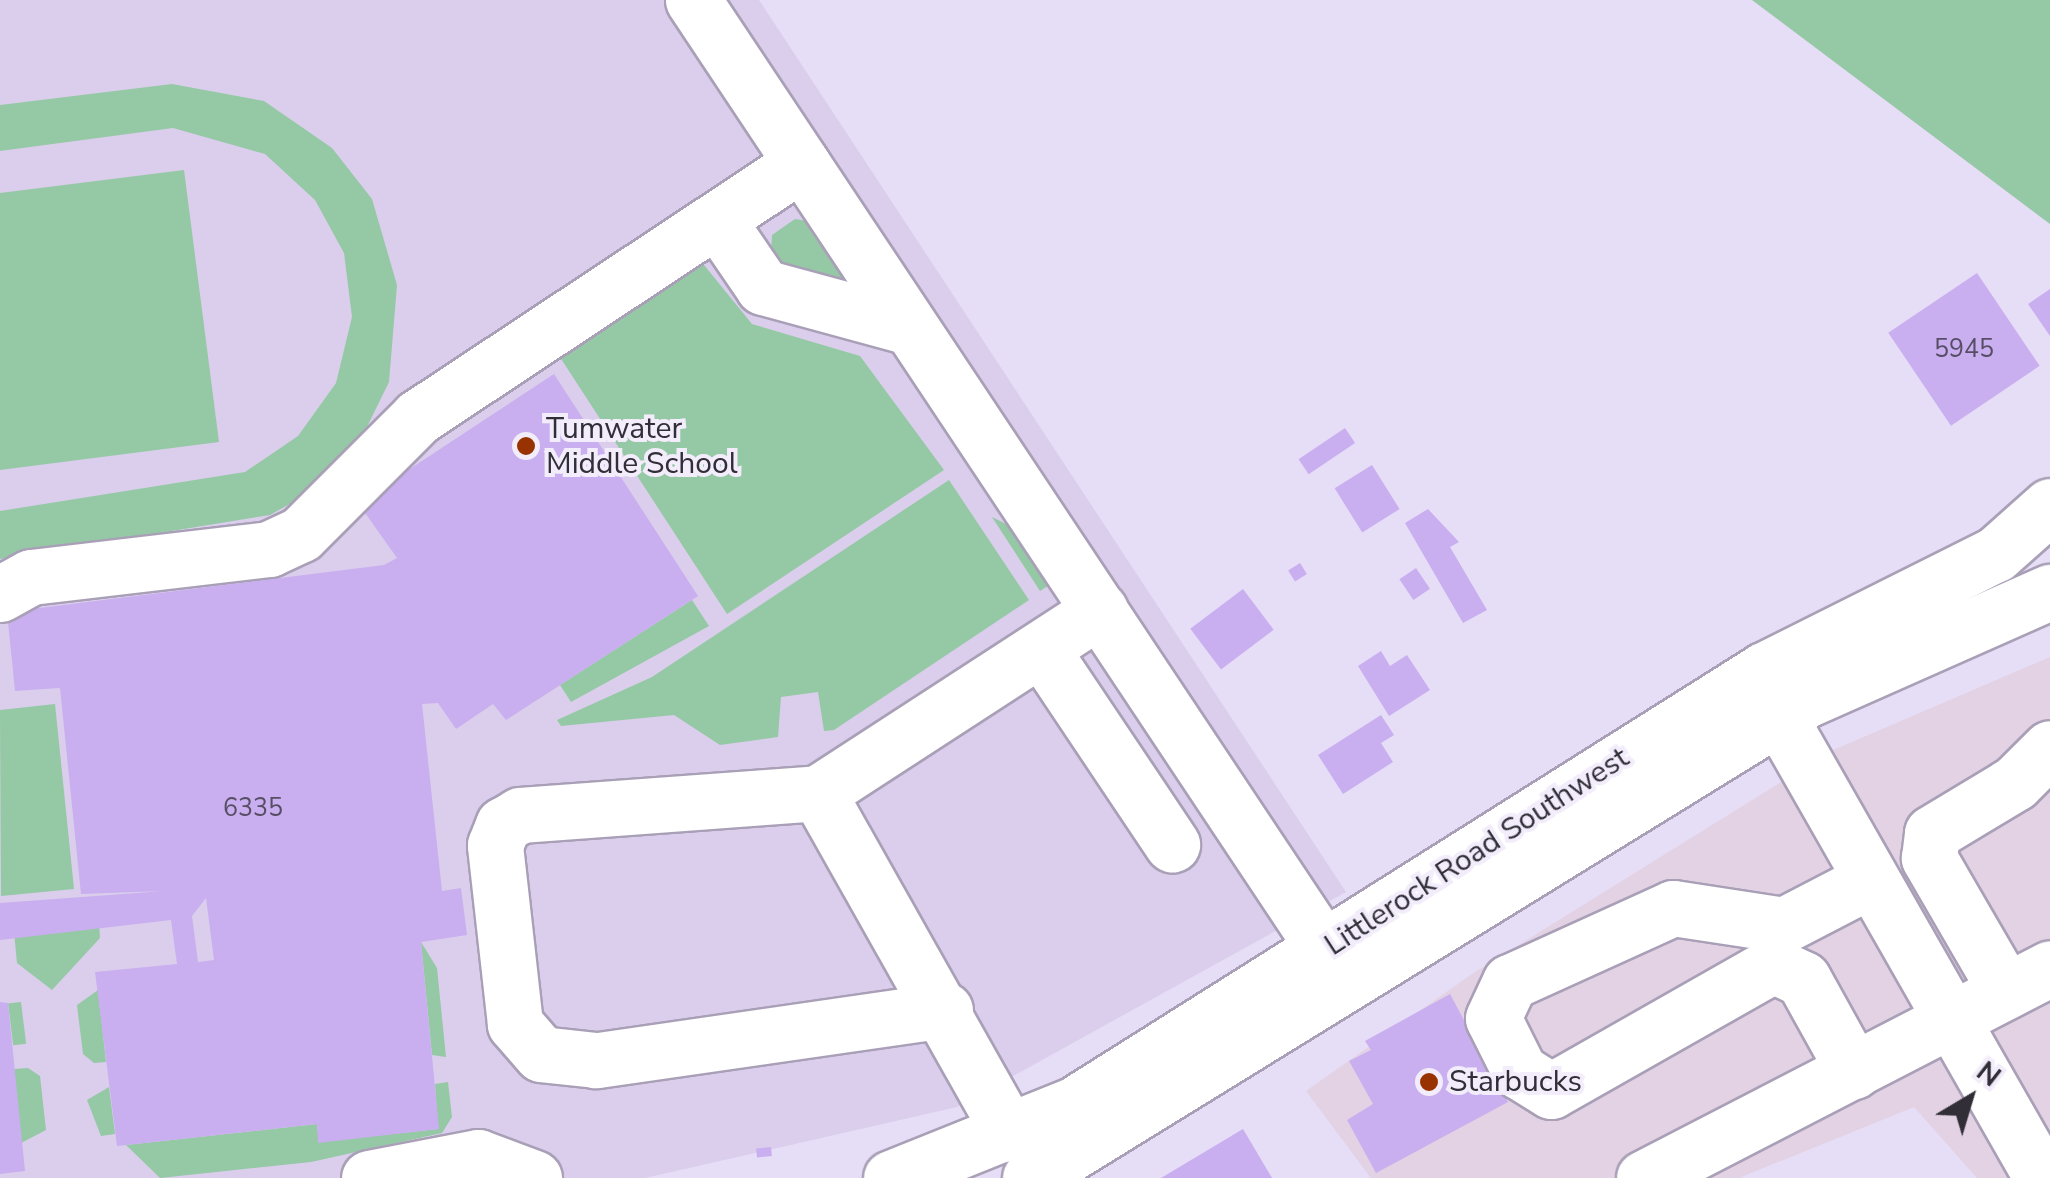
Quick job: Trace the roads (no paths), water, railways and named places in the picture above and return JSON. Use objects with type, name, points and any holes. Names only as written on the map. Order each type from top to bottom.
[{"type":"main road","points":[[694,0],[1324,950]]},
{"type":"main road","points":[[0,594],[31,577],[269,549],[301,534],[418,417],[802,163]]},
{"type":"main road","points":[[718,221],[763,287],[910,328]]},
{"type":"main road","name":"Littlerock Road Southwest","points":[[1020,1156],[1324,950],[1764,670],[1996,554],[2050,506]]},
{"type":"main road","name":"Littlerock Road Southwest","points":[[891,1178],[1020,1156],[1780,717],[1925,640],[2050,592]]},
{"type":"main road","points":[[945,1010],[566,1061],[541,1054],[516,1024],[495,845],[503,824],[520,814],[818,792],[1100,610]]},
{"type":"main road","points":[[1042,650],[1172,844]]},
{"type":"main road","points":[[1780,717],[1869,881],[2042,1178]]},
{"type":"main road","points":[[1644,1178],[1950,1022],[2035,985],[1929,858],[1932,833],[2014,783],[2050,748]]},
{"type":"main road","points":[[818,792],[945,1010],[1020,1156]]},
{"type":"main road","points":[[1869,881],[1784,925],[1673,908],[1510,982],[1493,1018],[1520,1072],[1551,1091],[1772,966],[1803,979],[1871,1062]]},
{"type":"main road","points":[[368,1178],[478,1157],[534,1178]]},
{"type":"place","name":"Tumwater Middle School","points":[[526,446]]},
{"type":"place","name":"Starbucks","points":[[1429,1082]]}]
